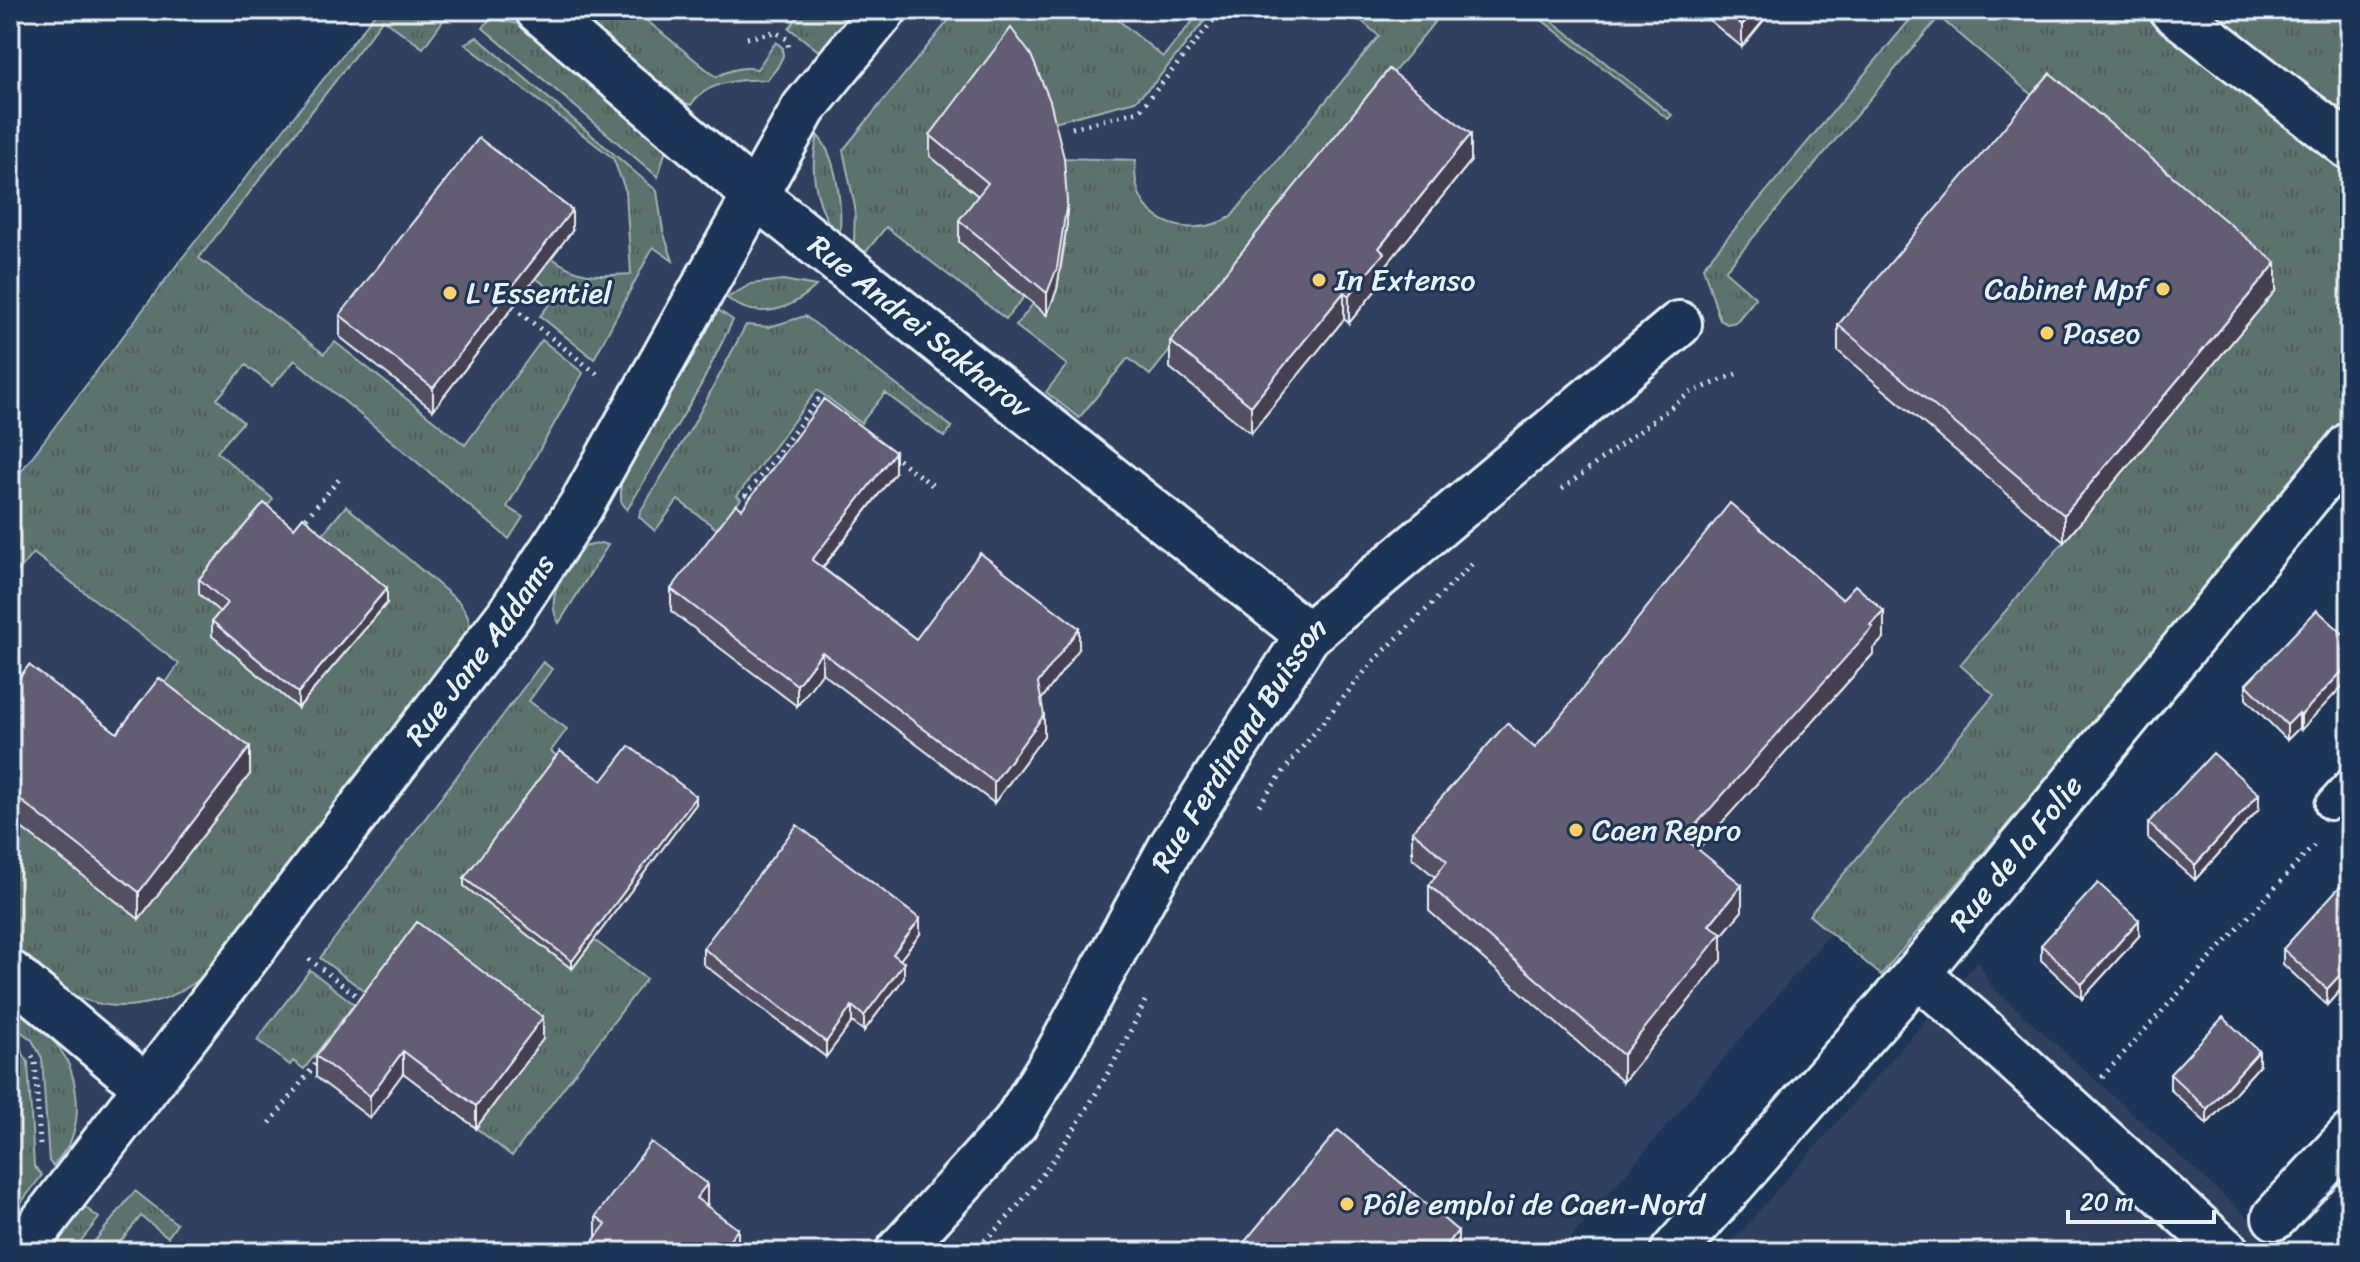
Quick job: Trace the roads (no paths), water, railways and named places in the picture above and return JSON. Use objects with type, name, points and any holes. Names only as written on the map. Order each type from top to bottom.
[{"type":"street","name":"Rue Andrei Sakharov","points":[[538,10],[756,196],[1308,635]]},
{"type":"street","name":"Rue Jane Addams","points":[[20,1252],[509,615],[581,506],[804,108],[884,10]]},
{"type":"street","points":[[2172,10],[2350,147]]},
{"type":"street","name":"Rue Ferdinand Buisson","points":[[898,1252],[1015,1123],[1057,1055],[1171,847],[1308,635],[1679,324]]},
{"type":"street","name":"Rue de la Folie","points":[[1673,1252],[1917,974],[2350,445]]},
{"type":"street","points":[[10,973],[146,1087]]},
{"type":"street","points":[[1917,974],[2227,1252]]},
{"type":"street","points":[[2275,1217],[2350,1136]]},
{"type":"lane","points":[[2330,805],[2350,783]]},
{"type":"place","name":"In Extenso","points":[[1319,280]]},
{"type":"place","name":"Cabinet Mpf","points":[[2163,289]]},
{"type":"place","name":"L'Essentiel","points":[[450,293]]},
{"type":"place","name":"Paseo","points":[[2047,333]]},
{"type":"place","name":"Caen Repro","points":[[1576,830]]},
{"type":"place","name":"Pôle emploi de Caen-Nord","points":[[1347,1204]]}]
